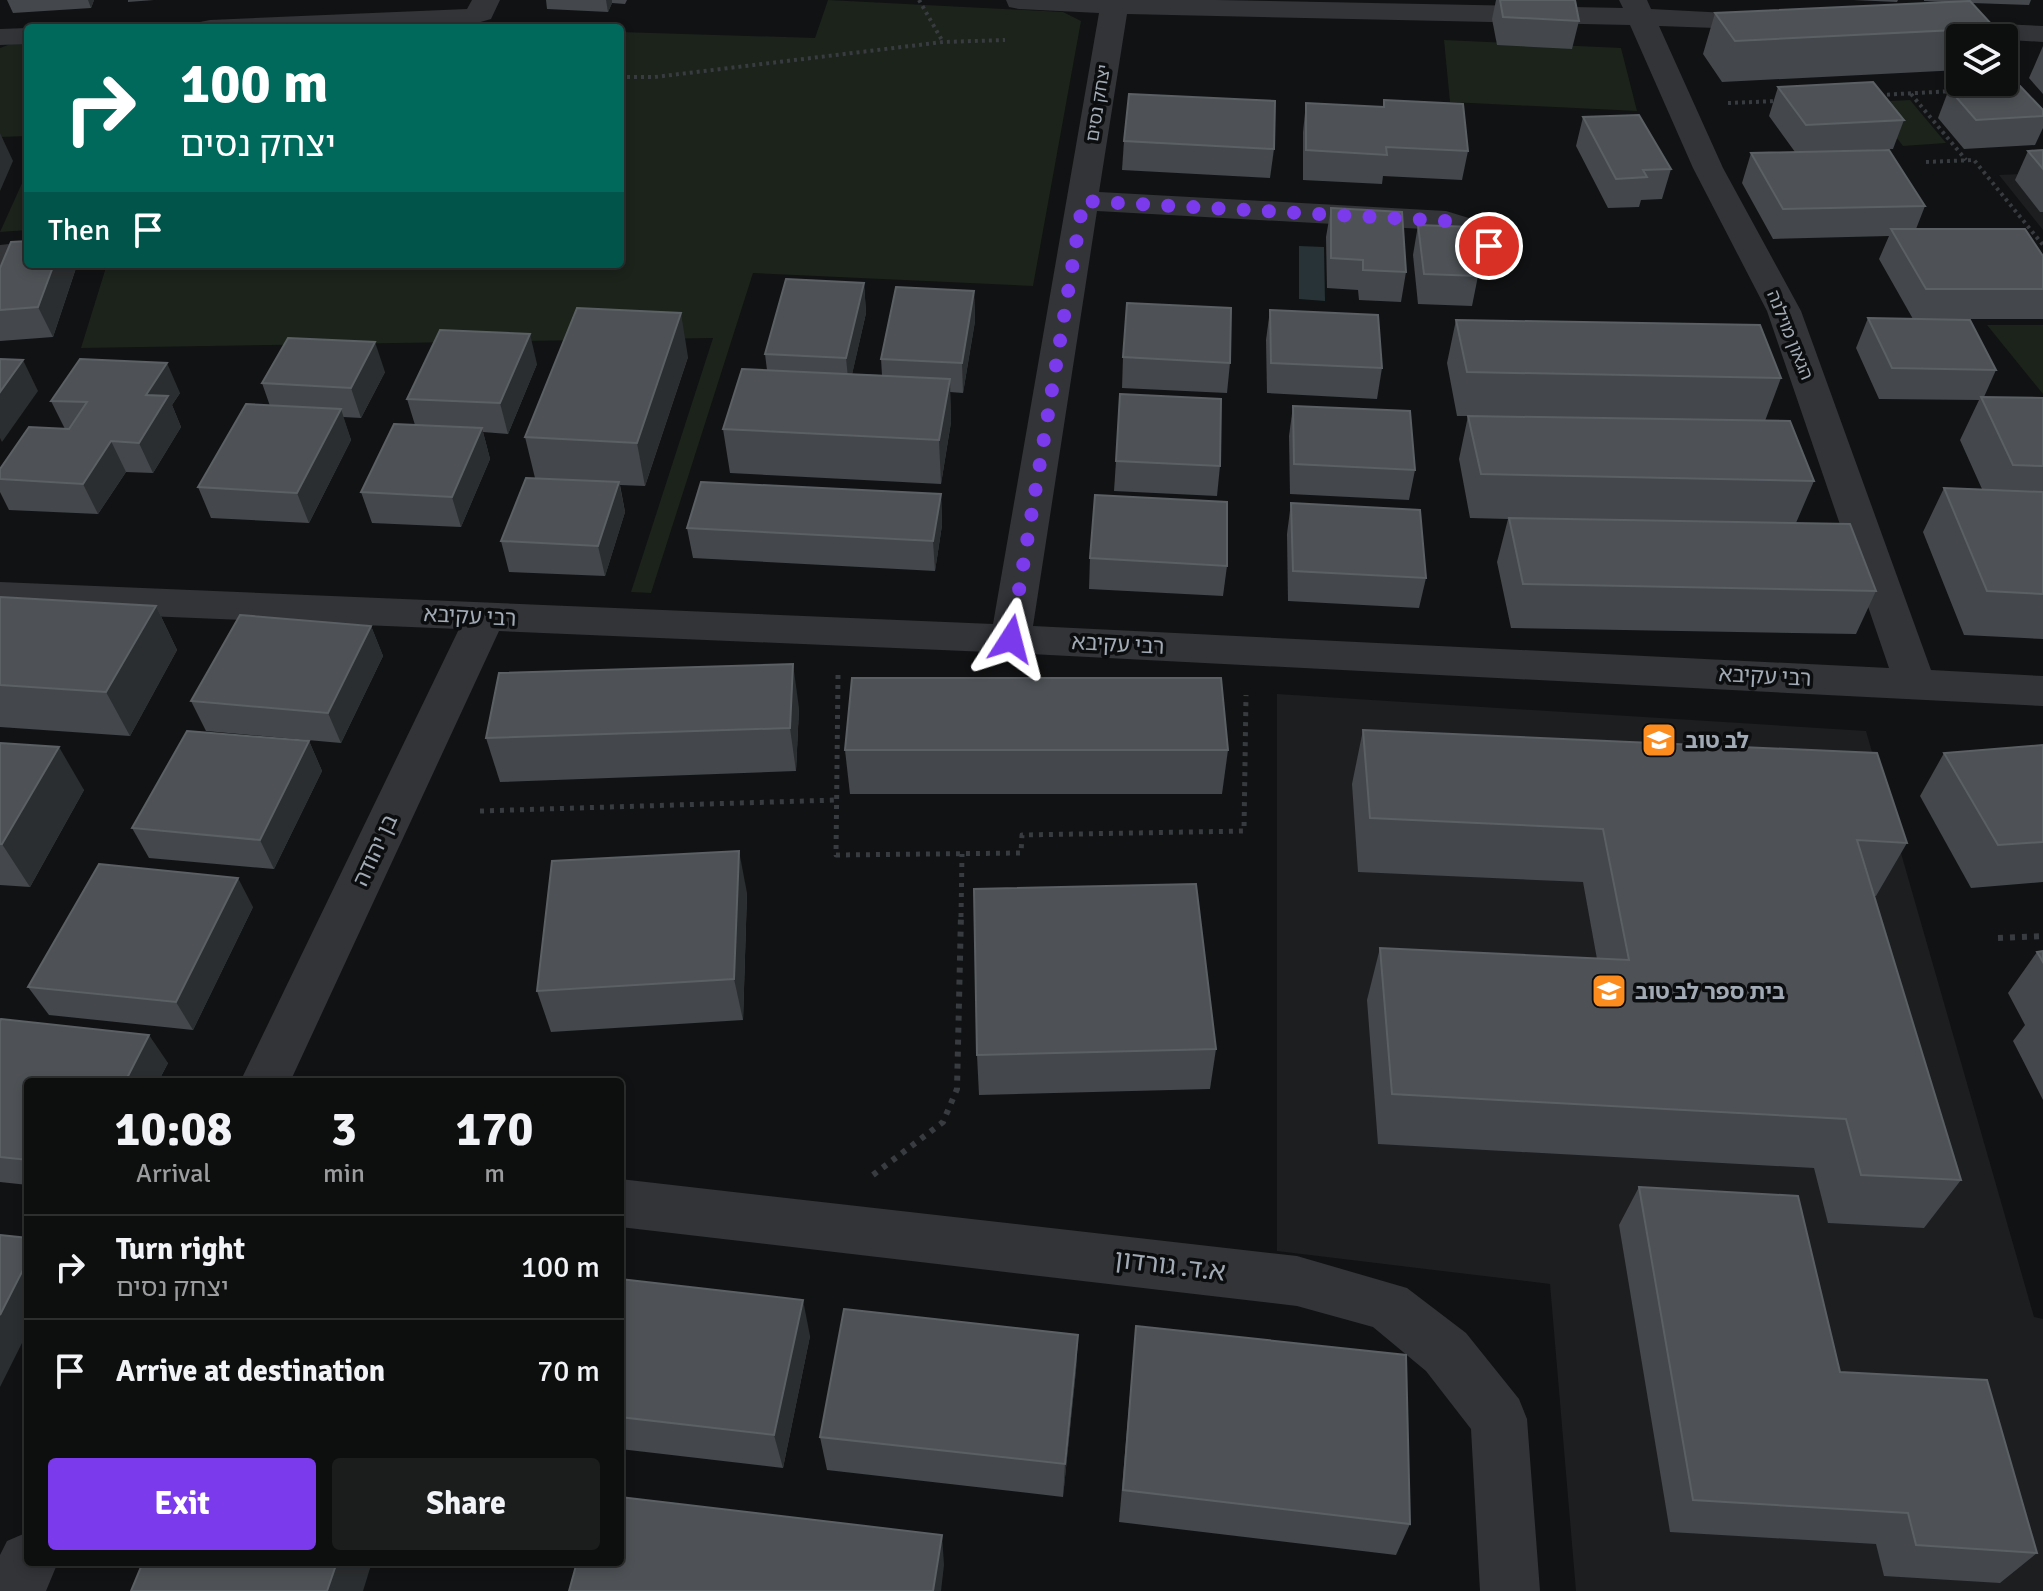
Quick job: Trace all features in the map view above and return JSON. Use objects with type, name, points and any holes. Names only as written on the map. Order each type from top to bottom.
[{"type":"street","points":[[1019,1],[1114,6],[1636,8],[1794,23]]},
{"type":"street","name":"יצחק נסים","points":[[1011,639],[1114,6]]},
{"type":"street","name":"הגאון מוילנה","points":[[1636,8],[1708,168],[1784,311],[1915,684]]},
{"type":"street","points":[[305,24],[470,17],[486,11]]},
{"type":"street","points":[[1903,28],[2043,34]]},
{"type":"street","points":[[0,37],[24,36]]},
{"type":"street","points":[[1083,201],[1446,221],[1461,226],[1477,245],[1489,246]]},
{"type":"street","points":[[0,255],[24,252]]},
{"type":"street","name":"רבי עקיבא","points":[[0,596],[1011,639],[2043,691]]},
{"type":"street","name":"בן יהודה","points":[[267,1078],[485,617]]},
{"type":"street","name":"א.ד. גורדון","points":[[624,1203],[1297,1281],[1388,1306],[1446,1352],[1499,1419],[1510,1591]]},
{"type":"street","points":[[14,1591],[26,1566]]},
{"type":"path","points":[[919,0],[943,42]]},
{"type":"path","points":[[624,77],[655,77],[943,42],[1017,41]]},
{"type":"path","points":[[1879,95],[1946,92]]},
{"type":"path","points":[[1910,94],[1966,160]]},
{"type":"path","points":[[1680,106],[1787,100]]},
{"type":"path","points":[[1926,162],[1974,160],[2043,245]]},
{"type":"path","points":[[838,663],[836,855],[1021,853],[1022,835],[1244,831],[1246,682]]},
{"type":"path","points":[[480,811],[837,800]]},
{"type":"path","points":[[840,1228],[863,1182],[943,1122],[957,1089],[962,854]]},
{"type":"path","points":[[1998,938],[2043,936]]},
{"type":"shaded area","points":[[828,0],[1063,12],[1081,21],[1033,286],[753,273],[651,593],[631,592],[713,338],[81,348],[106,268],[624,268],[624,32],[815,38]]},
{"type":"shaded area","points":[[1444,40],[1621,48],[1637,111],[1450,102]]},
{"type":"shaded area","points":[[24,43],[24,136],[0,137],[0,48]]},
{"type":"shaded area","points":[[1910,100],[1946,143],[1903,146],[1869,102]]},
{"type":"shaded area","points":[[2043,173],[2043,230],[1999,175]]},
{"type":"shaded area","points":[[24,179],[24,230],[0,232]]},
{"type":"shaded area","points":[[1299,246],[1324,247],[1325,301],[1299,299]]},
{"type":"shaded area","points":[[1987,325],[2043,325],[2043,394]]},
{"type":"shaded area","name":"בית ספר לב טוב","points":[[1277,694],[1866,731],[2034,1317],[2043,1319],[2043,1591],[1576,1591],[1550,1284],[1277,1251]]},
{"type":"building","points":[[1500,0],[1575,0],[1579,21],[1503,17]]},
{"type":"building","points":[[1970,1],[1991,24],[1946,24],[1946,30],[1735,41],[1715,13]]},
{"type":"building","points":[[1873,82],[1904,120],[1806,125],[1778,87]]},
{"type":"building","points":[[2018,86],[2043,110],[2043,116],[1976,120],[1955,96],[2018,96]]},
{"type":"building","points":[[1129,94],[1275,101],[1274,149],[1124,141]]},
{"type":"building","points":[[1384,100],[1463,104],[1468,151],[1386,147],[1387,155],[1306,150],[1306,103],[1384,107]]},
{"type":"building","points":[[1639,115],[1671,169],[1643,170],[1647,177],[1616,179],[1583,117]]},
{"type":"building","points":[[1889,150],[1925,206],[1783,209],[1751,153]]},
{"type":"building","points":[[2043,150],[2043,169],[2028,151]]},
{"type":"building","points":[[1331,208],[1402,212],[1406,272],[1363,270],[1363,260],[1331,258]]},
{"type":"building","points":[[1418,225],[1471,227],[1478,276],[1424,274]]},
{"type":"building","points":[[1891,229],[2025,229],[2043,256],[2043,289],[1926,289]]},
{"type":"building","points":[[24,241],[24,268],[53,268],[38,307],[0,310],[0,268],[11,242]]},
{"type":"building","points":[[786,279],[864,283],[846,358],[765,354]]},
{"type":"building","points":[[896,287],[974,291],[962,363],[881,359]]},
{"type":"building","points":[[1127,303],[1231,308],[1230,363],[1123,357]]},
{"type":"building","points":[[577,308],[681,313],[637,443],[525,437]]},
{"type":"building","points":[[1270,310],[1378,315],[1382,368],[1271,363]]},
{"type":"building","points":[[1868,318],[1970,320],[1996,370],[1892,368]]},
{"type":"building","points":[[1456,320],[1760,325],[1781,378],[1467,372]]},
{"type":"building","points":[[440,330],[530,334],[500,403],[407,399]]},
{"type":"building","points":[[288,338],[375,342],[351,388],[262,383]]},
{"type":"building","points":[[0,359],[23,360],[0,392]]},
{"type":"building","points":[[80,359],[167,363],[146,395],[168,396],[139,443],[111,441],[83,484],[0,479],[0,469],[29,427],[69,429],[87,402],[51,401]]},
{"type":"building","points":[[742,369],[950,379],[939,440],[723,429]]},
{"type":"building","points":[[1120,394],[1221,399],[1220,466],[1116,461]]},
{"type":"building","points":[[1981,397],[2043,398],[2043,466],[2013,465]]},
{"type":"building","points":[[246,404],[341,409],[297,493],[198,487]]},
{"type":"building","points":[[1293,406],[1410,411],[1415,470],[1294,464]]},
{"type":"building","points":[[1468,416],[1790,421],[1814,481],[1481,474]]},
{"type":"building","points":[[394,424],[482,428],[452,497],[361,492]]},
{"type":"building","points":[[526,478],[619,482],[598,546],[501,541]]},
{"type":"building","points":[[701,482],[941,494],[933,541],[687,528]]},
{"type":"building","points":[[1944,488],[2043,492],[2043,594],[1987,591]]},
{"type":"building","points":[[1095,495],[1227,502],[1227,566],[1090,558]]},
{"type":"building","points":[[1291,503],[1420,510],[1426,578],[1293,571]]},
{"type":"building","points":[[1509,518],[1850,524],[1876,591],[1523,584]]},
{"type":"building","points":[[0,597],[156,606],[106,692],[0,685]]},
{"type":"building","points":[[240,615],[371,626],[328,713],[191,701]]},
{"type":"building","points":[[793,664],[790,728],[486,738],[499,673]]},
{"type":"building","points":[[852,678],[1221,678],[1228,750],[845,750]]},
{"type":"building","points":[[1363,730],[1877,753],[1907,843],[1857,840],[1961,1180],[1861,1175],[1846,1119],[1392,1094],[1380,948],[1629,960],[1603,829],[1370,818]]},
{"type":"building","points":[[187,731],[309,741],[260,840],[132,828]]},
{"type":"building","points":[[0,743],[59,747],[2,844],[0,844]]},
{"type":"building","points":[[2043,745],[2043,842],[1998,845],[1944,753]]},
{"type":"building","points":[[739,851],[734,979],[537,991],[552,861]]},
{"type":"building","points":[[99,864],[238,878],[176,1002],[28,987]]},
{"type":"building","points":[[1196,884],[1216,1049],[977,1055],[974,889]]},
{"type":"building","points":[[1,1019],[149,1035],[127,1078],[24,1078],[24,1160],[0,1157]]},
{"type":"building","points":[[1639,1187],[1798,1196],[1840,1372],[1987,1380],[2037,1553],[1916,1545],[1908,1513],[1693,1500]]},
{"type":"building","points":[[0,1235],[24,1238],[24,1268],[0,1315]]},
{"type":"building","points":[[624,1279],[803,1300],[774,1435],[624,1417]]},
{"type":"building","points":[[844,1309],[1078,1335],[1065,1464],[820,1437]]},
{"type":"building","points":[[1136,1326],[1406,1355],[1410,1524],[1123,1490]]},
{"type":"building","points":[[624,1497],[942,1535],[933,1591],[569,1591],[576,1566],[624,1566]]},
{"type":"building","points":[[141,1566],[336,1566],[327,1591],[131,1591]]},
{"type":"place","name":"לב טוב","points":[[1659,740]]},
{"type":"place","name":"בית ספר לב טוב","points":[[1609,991]]},
{"type":"route","points":[[1011,639],[1083,201],[1446,221],[1461,226],[1477,245],[1489,246]]}]
